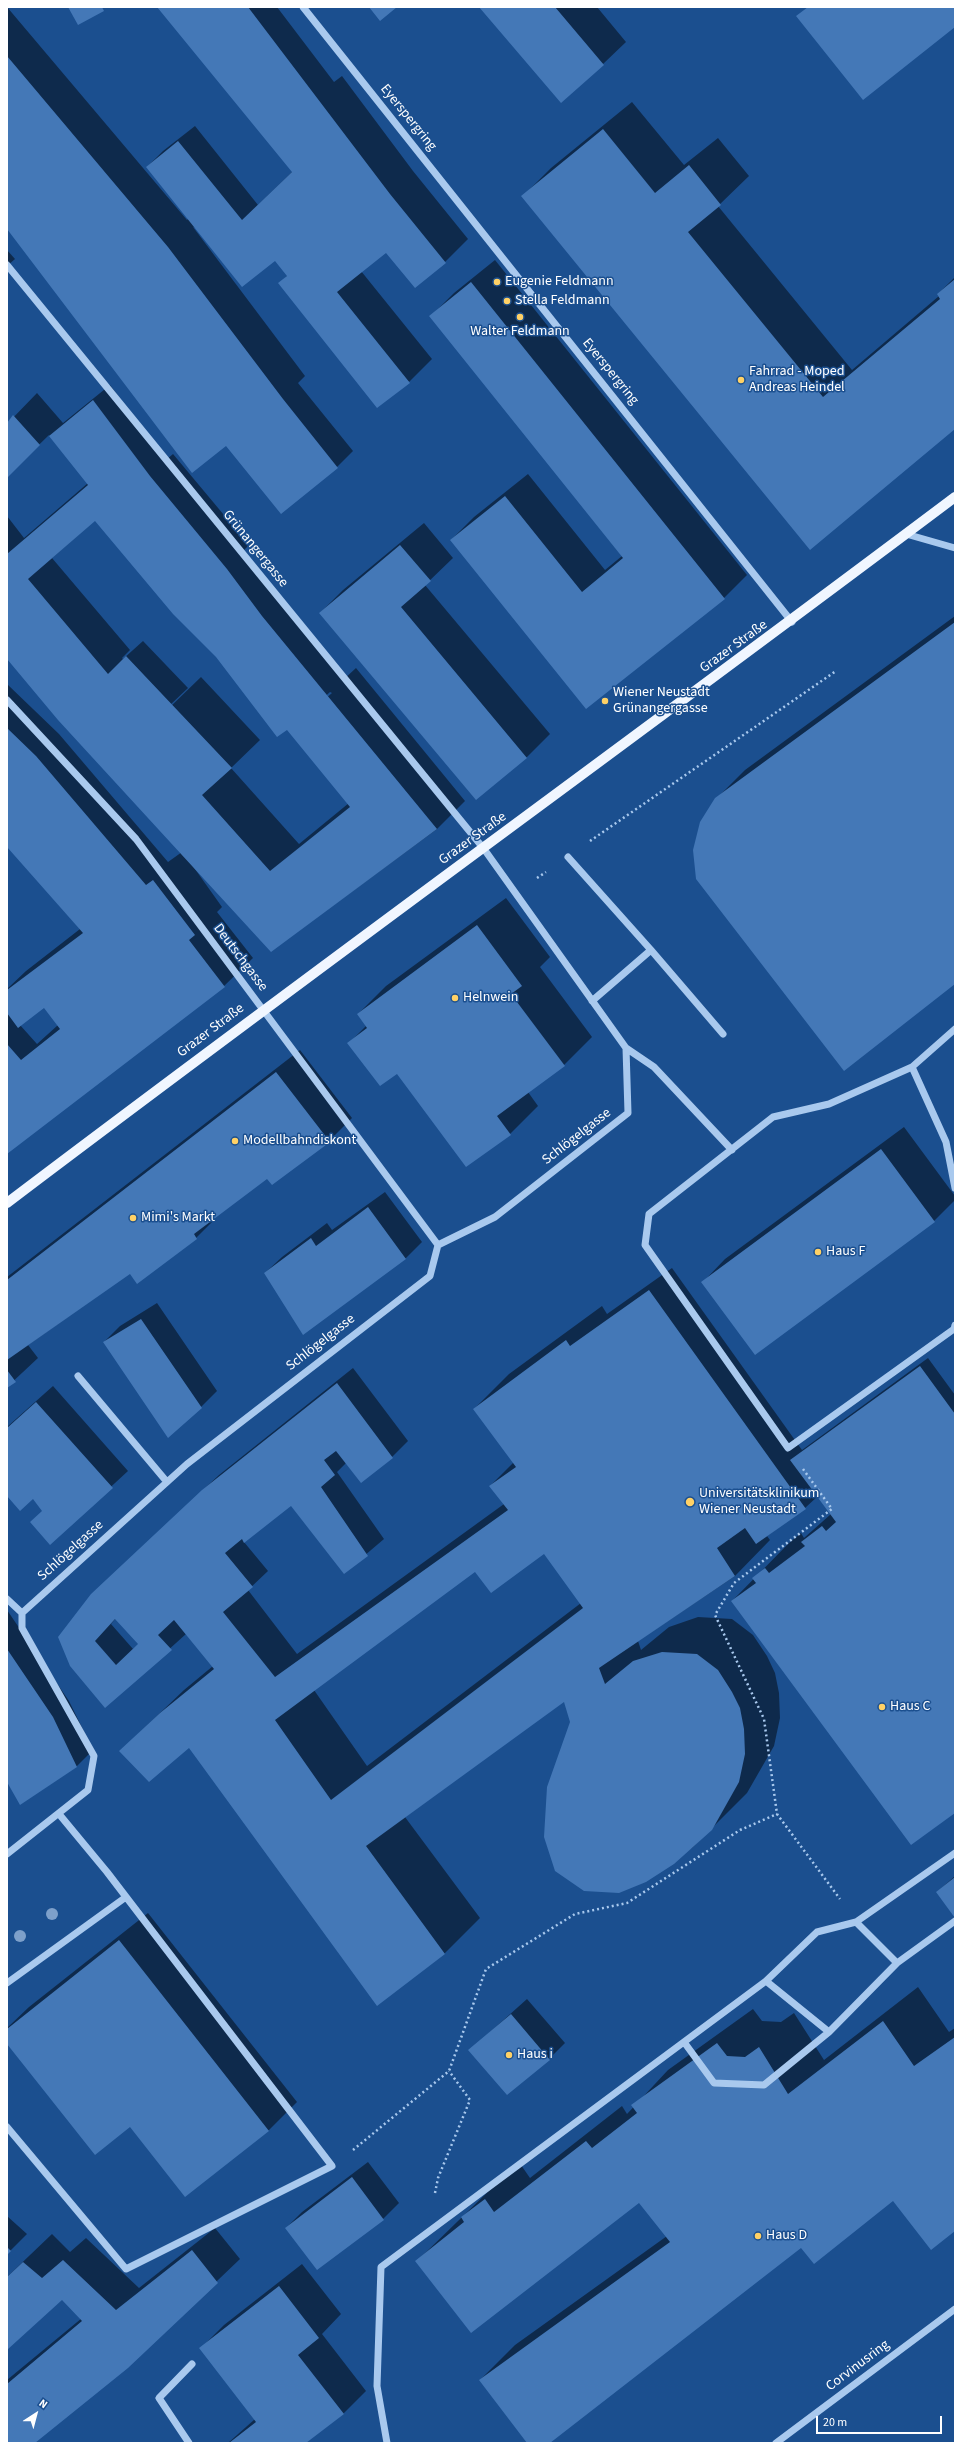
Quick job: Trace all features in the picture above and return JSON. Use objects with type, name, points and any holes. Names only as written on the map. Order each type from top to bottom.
[{"type":"main road","name":"Grazer Straße","points":[[7,1203],[263,1009],[484,849],[792,622],[955,497]]},
{"type":"street","name":"Eyerspergring","points":[[303,7],[792,622]]},
{"type":"street","name":"Grünangergasse","points":[[7,265],[484,849]]},
{"type":"street","points":[[906,534],[955,548]]},
{"type":"street","name":"Deutschgasse","points":[[7,700],[136,839],[438,1246]]},
{"type":"street","points":[[484,849],[626,1048],[654,1067],[732,1150]]},
{"type":"street","points":[[568,857],[652,950],[724,1034]]},
{"type":"street","points":[[592,1001],[652,950]]},
{"type":"street","points":[[955,1029],[912,1067],[829,1104],[773,1118],[649,1214],[645,1245],[788,1448],[954,1329],[955,1325]]},
{"type":"street","name":"Schlögelgasse","points":[[22,1613],[187,1464],[430,1276],[438,1246],[495,1217],[628,1113],[626,1048]]},
{"type":"street","points":[[912,1067],[946,1142],[955,1188]]},
{"type":"street","points":[[78,1376],[167,1482]]},
{"type":"street","points":[[7,1599],[22,1613],[22,1628],[94,1756],[88,1790],[7,1854]]},
{"type":"street","points":[[7,2127],[126,2269],[332,2166],[126,1897],[59,1814]]},
{"type":"street","points":[[387,2443],[377,2386],[381,2267],[766,1981],[817,1932],[856,1922],[955,1853]]},
{"type":"street","points":[[7,1983],[126,1897]]},
{"type":"street","points":[[684,2042],[714,2083],[764,2085],[829,2032],[897,1963],[955,1921]]},
{"type":"street","points":[[856,1922],[897,1963]]},
{"type":"street","points":[[766,1981],[829,2032]]},
{"type":"street","name":"Corvinusring","points":[[776,2443],[955,2309]]},
{"type":"street","points":[[189,2443],[159,2398],[192,2364]]},
{"type":"path","points":[[515,893],[836,671]]},
{"type":"path","points":[[788,1448],[832,1509],[734,1583],[714,1616],[764,1719],[777,1814],[856,1922]]},
{"type":"path","points":[[332,2166],[449,2071],[486,1969],[575,1914],[627,1903],[740,1830],[777,1814]]},
{"type":"path","points":[[435,2196],[438,2178],[470,2100],[449,2071]]},
{"type":"building","points":[[68,7],[102,7],[104,11],[78,25]]},
{"type":"building","points":[[157,7],[248,7],[390,194],[446,263],[415,288],[386,253],[337,292],[410,383],[377,408],[278,283],[287,276],[275,261],[242,287],[146,167],[178,141],[242,220],[292,172]]},
{"type":"building","points":[[369,7],[397,7],[380,21]]},
{"type":"building","points":[[479,7],[555,7],[604,65],[561,103]]},
{"type":"building","points":[[808,7],[955,7],[955,27],[863,100],[796,16]]},
{"type":"building","points":[[7,56],[168,247],[283,399],[338,468],[281,514],[226,446],[192,473],[7,229]]},
{"type":"building","points":[[603,129],[655,193],[689,165],[721,205],[688,232],[823,397],[940,299],[937,294],[955,279],[955,429],[810,550],[521,196]]},
{"type":"building","points":[[471,282],[725,599],[586,709],[450,540],[505,496],[582,592],[623,558],[429,316]]},
{"type":"building","points":[[93,400],[150,476],[227,569],[262,616],[437,829],[271,952],[58,720],[7,659],[7,554],[88,485],[49,436]],"holes":[[[95,521],[173,614],[216,657],[277,737],[287,730],[350,807],[270,871],[202,795],[232,768],[126,656],[108,674],[28,579]]]},
{"type":"building","points":[[13,415],[40,445],[7,478],[7,423]]},
{"type":"building","points":[[400,545],[431,581],[401,607],[527,758],[476,800],[319,613]]},
{"type":"building","points":[[955,622],[955,984],[844,1071],[696,879],[693,850],[700,822],[715,798]]},
{"type":"building","points":[[7,728],[36,756],[146,885],[153,880],[195,935],[189,940],[225,987],[7,1154],[7,1044],[21,1060],[60,1029],[44,1008],[18,1028],[7,1013],[7,990],[83,933],[7,847]]},
{"type":"building","points":[[477,925],[522,986],[511,994],[565,1066],[497,1116],[511,1135],[466,1167],[397,1074],[380,1086],[347,1043],[367,1028],[357,1014]]},
{"type":"building","points":[[276,1072],[330,1142],[272,1185],[267,1179],[194,1234],[197,1239],[137,1284],[130,1274],[7,1360],[7,1280]]},
{"type":"building","name":"Haus F","points":[[881,1149],[935,1222],[755,1355],[701,1282]]},
{"type":"building","points":[[368,1207],[406,1259],[303,1335],[264,1273],[311,1238],[316,1246]]},
{"type":"building","points":[[649,1290],[806,1509],[756,1544],[745,1528],[717,1548],[735,1576],[599,1668],[605,1684],[633,1661],[662,1652],[697,1654],[718,1670],[740,1708],[744,1729],[745,1754],[739,1782],[712,1830],[674,1864],[646,1882],[619,1893],[584,1891],[555,1871],[544,1837],[547,1787],[570,1722],[564,1702],[366,1846],[445,1954],[377,2006],[189,1748],[149,1782],[119,1751],[160,1713],[214,1669],[174,1620],[158,1635],[172,1650],[105,1708],[70,1666],[58,1637],[91,1594],[202,1490],[337,1383],[393,1458],[361,1483],[336,1451],[324,1460],[335,1475],[321,1487],[368,1556],[344,1574],[291,1506],[244,1543],[242,1539],[225,1553],[253,1587],[223,1612],[275,1677],[508,1510],[489,1486],[516,1467],[473,1409],[566,1340],[570,1346]],"holes":[[[544,1554],[583,1608],[331,1800],[275,1720],[475,1572],[491,1593]],[[115,1619],[138,1644],[116,1665],[95,1641]]]},
{"type":"building","points":[[141,1319],[202,1408],[168,1438],[103,1342]]},
{"type":"building","name":"Haus C","points":[[920,1366],[955,1414],[955,1813],[911,1845],[731,1601],[756,1583],[752,1578],[765,1568],[769,1573],[805,1546],[801,1542],[822,1526],[826,1531],[836,1522],[790,1460]]},
{"type":"building","points":[[7,1370],[16,1382],[7,1388]]},
{"type":"building","points":[[36,1402],[113,1488],[50,1545],[30,1522],[42,1511],[33,1499],[20,1511],[7,1496],[7,1428]]},
{"type":"building","points":[[7,1649],[53,1717],[77,1767],[20,1805],[7,1782]]},
{"type":"building","points":[[955,1877],[955,1918],[936,1892]]},
{"type":"building","points":[[119,1940],[269,2131],[185,2197],[130,2127],[95,2155],[7,2044],[7,2029]]},
{"type":"building","name":"Haus i","points":[[511,2014],[550,2060],[507,2095],[468,2050]]},
{"type":"building","name":"Haus D","points":[[883,2021],[914,2066],[955,2037],[955,2231],[931,2250],[893,2201],[814,2264],[801,2248],[550,2443],[527,2443],[479,2380],[670,2242],[639,2203],[471,2333],[415,2261],[464,2222],[461,2217],[485,2199],[494,2212],[586,2141],[592,2148],[637,2113],[631,2105],[717,2043],[727,2056],[745,2057],[759,2047],[788,2094]]},
{"type":"building","points":[[352,2177],[384,2220],[317,2270],[285,2228]]},
{"type":"building","points":[[7,2247],[11,2251],[7,2255]]},
{"type":"building","points":[[192,2250],[218,2283],[128,2368],[35,2443],[7,2443],[7,2384],[82,2321],[62,2300],[7,2350],[7,2277],[23,2262],[42,2278],[63,2260],[116,2310]]},
{"type":"building","points":[[279,2286],[319,2338],[298,2355],[344,2414],[306,2443],[229,2443],[256,2422],[199,2348]]},
{"type":"place","name":"Eugenie Feldmann","points":[[497,282]]},
{"type":"place","name":"Stella Feldmann","points":[[507,301]]},
{"type":"place","name":"Walter Feldmann","points":[[520,317]]},
{"type":"place","name":"Fahrrad - Moped Andreas Heindel","points":[[741,380]]},
{"type":"place","name":"Wiener Neustadt Grünangergasse","points":[[605,701]]},
{"type":"place","name":"Helnwein","points":[[455,998]]},
{"type":"place","name":"Modellbahndiskont","points":[[235,1141]]},
{"type":"place","name":"Mimi's Markt","points":[[133,1218]]},
{"type":"place","name":"Haus F","points":[[818,1252]]},
{"type":"place","name":"Universitätsklinikum Wiener Neustadt","points":[[690,1502]]},
{"type":"place","name":"Haus C","points":[[882,1707]]},
{"type":"place","name":"Haus i","points":[[509,2055]]},
{"type":"place","name":"Haus D","points":[[758,2236]]}]
